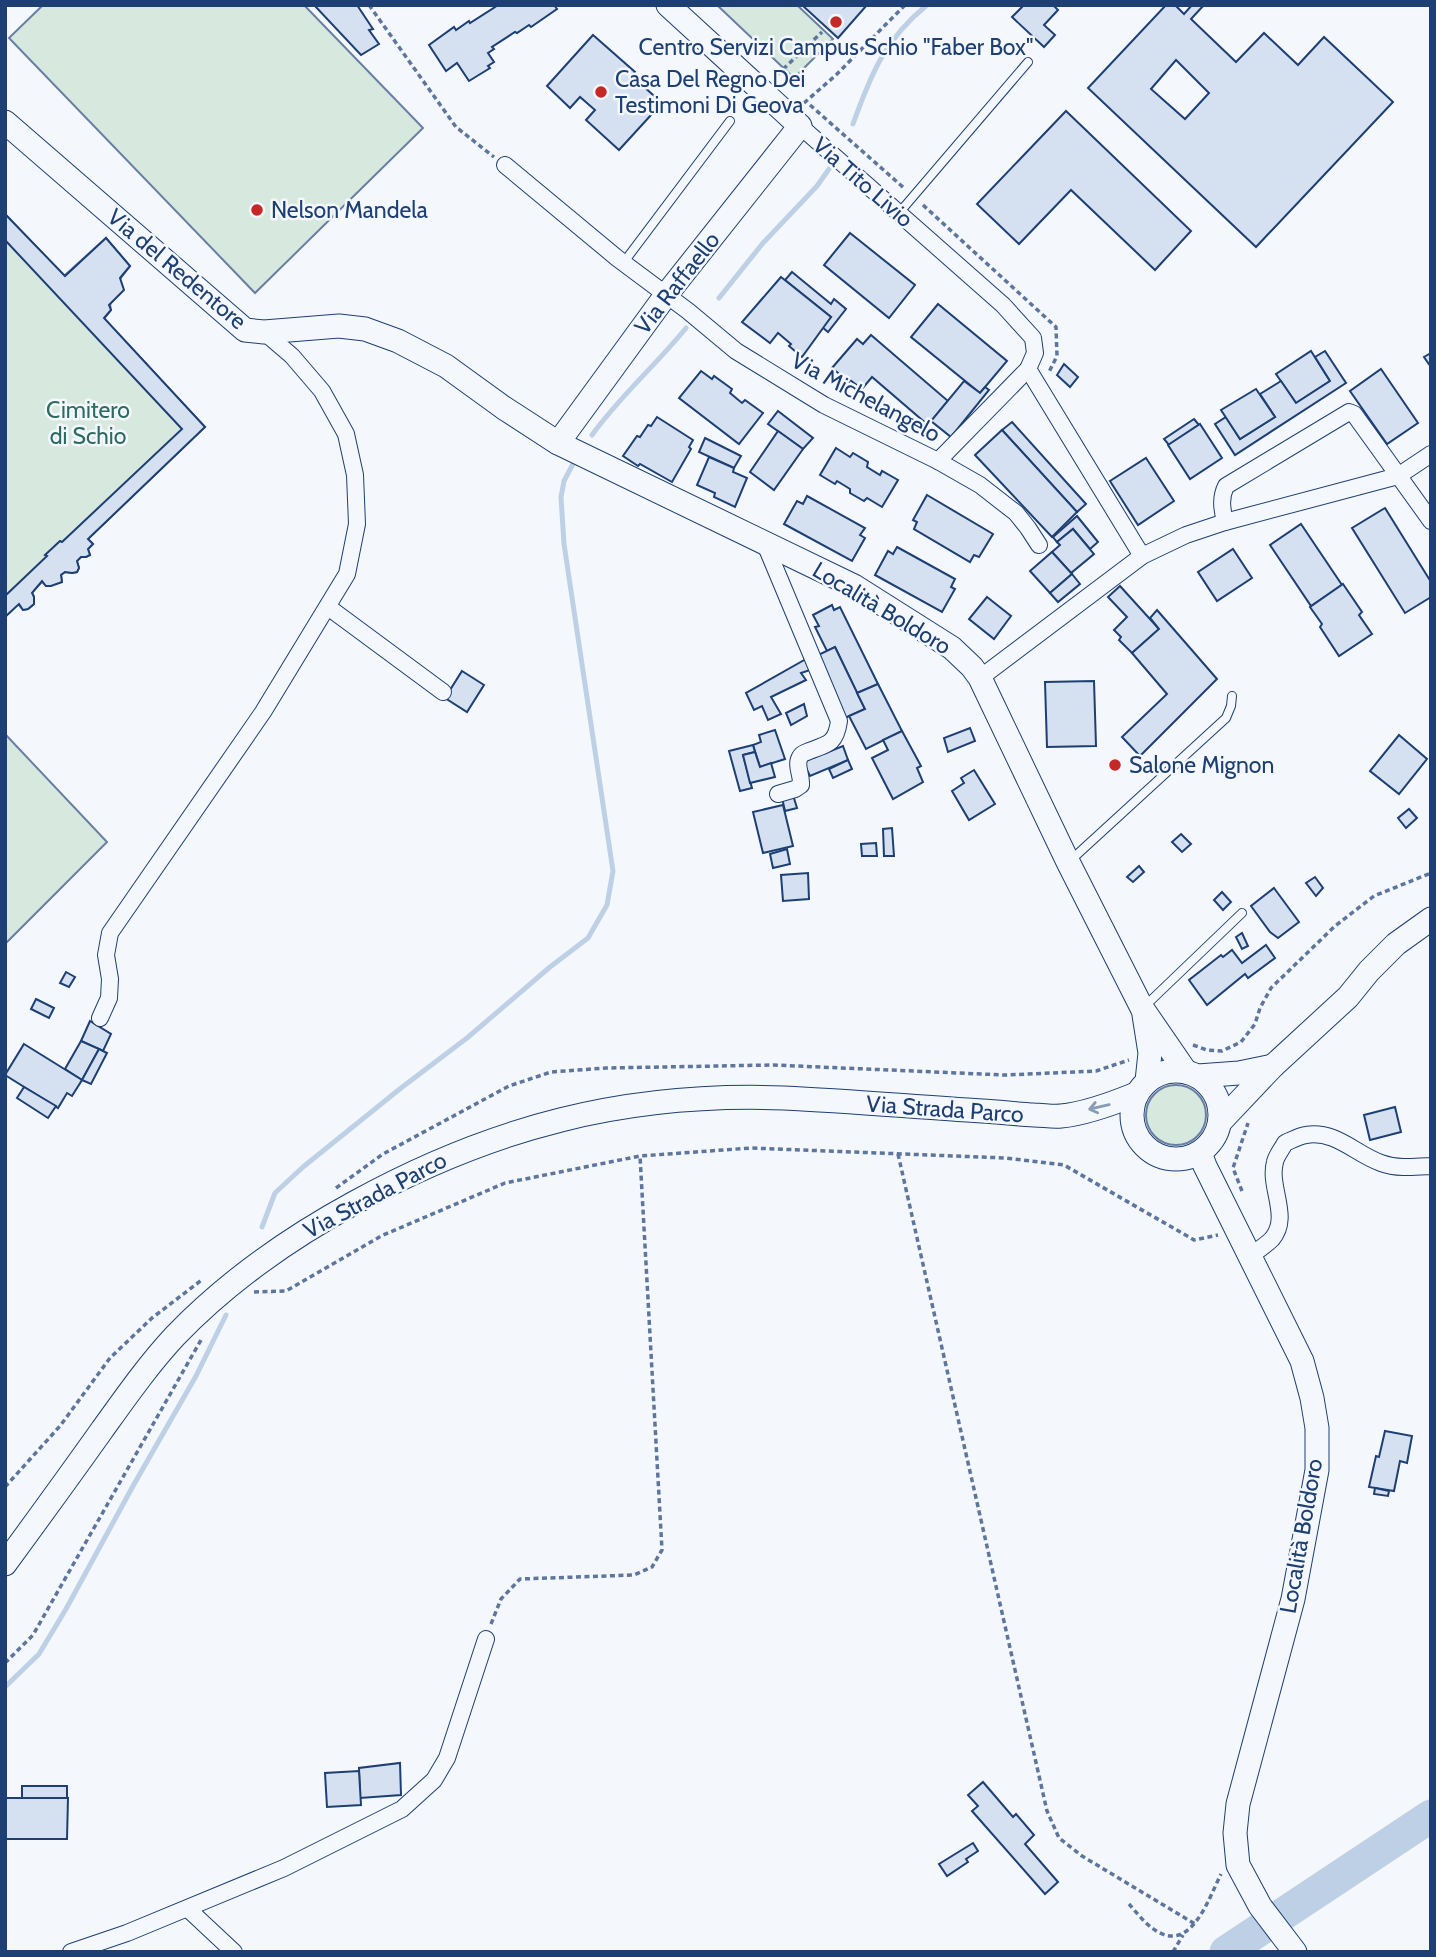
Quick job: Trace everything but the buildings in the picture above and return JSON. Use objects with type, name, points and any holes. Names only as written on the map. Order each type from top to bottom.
[{"type":"street","name":"Via Tito Livio","points":[[668,5],[1003,305],[1033,338],[1035,353],[1028,369]]},
{"type":"street","name":"Via Raffaello","points":[[566,447],[666,295],[795,121]]},
{"type":"street","name":"Via del Redentore","points":[[6,124],[245,330],[264,332],[339,326],[365,330],[398,341],[446,366],[504,408],[566,447]]},
{"type":"street","name":"Via Michelangelo","points":[[505,165],[736,351],[824,405],[939,460],[979,485],[1016,513],[1039,545]]},
{"type":"street","points":[[100,1018],[109,998],[110,979],[106,955],[110,933],[263,712],[347,574],[357,524],[355,475],[346,434],[323,391],[292,356],[264,332]]},
{"type":"street","points":[[939,460],[1028,369],[1142,556]]},
{"type":"street","points":[[1225,522],[1222,494],[1226,486],[1349,412],[1354,414],[1431,521]]},
{"type":"street","name":"Località Boldoro","points":[[566,447],[854,586],[937,638],[964,659],[980,678],[1142,1008],[1159,1050],[1192,1074]]},
{"type":"street","points":[[980,678],[1142,556],[1186,535],[1225,522],[1398,476],[1431,454]]},
{"type":"street","points":[[765,544],[839,721],[832,742],[803,753],[798,758],[801,785],[778,794]]},
{"type":"street","points":[[328,607],[443,692]]},
{"type":"street","points":[[1220,1122],[1273,1066],[1348,997],[1396,944],[1431,919]]},
{"type":"street","points":[[1159,1050],[1132,1107],[1131,1121],[1135,1135],[1143,1146],[1156,1156],[1171,1160],[1186,1159],[1210,1145],[1216,1134],[1220,1122],[1220,1108],[1216,1096],[1208,1085],[1192,1074]]},
{"type":"street","points":[[1142,1087],[1158,1074],[1171,1071],[1229,1074],[1273,1066]]},
{"type":"street","name":"Via Strada Parco","points":[[5,1564],[145,1372],[175,1337],[214,1299],[256,1264],[314,1226],[402,1177],[453,1154],[548,1122],[641,1104],[730,1098],[783,1098],[1060,1116],[1111,1104],[1142,1087]]},
{"type":"street","points":[[1250,1256],[1273,1237],[1280,1223],[1274,1184],[1275,1163],[1285,1143],[1305,1135],[1328,1135],[1384,1165],[1410,1168],[1431,1166]]},
{"type":"street","name":"Località Boldoro","points":[[1200,1153],[1302,1361],[1315,1418],[1317,1470],[1293,1599],[1238,1804],[1235,1833],[1238,1865],[1260,1906],[1295,1952]]},
{"type":"street","points":[[71,1952],[188,1909],[317,1853],[402,1808],[434,1780],[447,1758],[486,1639]]},
{"type":"street","points":[[188,1909],[234,1952]]},
{"type":"lane","points":[[899,213],[1028,62]]},
{"type":"lane","points":[[624,262],[730,121]]},
{"type":"lane","points":[[1069,862],[1226,718],[1232,696]]},
{"type":"lane","points":[[1142,1008],[1242,913]]},
{"type":"path","points":[[369,5],[456,127],[505,165]]},
{"type":"path","points":[[795,121],[905,5]]},
{"type":"path","points":[[777,75],[822,32]]},
{"type":"path","points":[[331,1191],[383,1154],[509,1086],[551,1072],[607,1068],[773,1065],[1005,1075],[1096,1071],[1184,1042],[1207,1050],[1222,1051],[1241,1042],[1255,1024],[1271,988],[1335,926],[1374,896],[1431,873]]},
{"type":"path","points":[[1212,1050],[1229,1074]]},
{"type":"path","points":[[1242,1100],[1250,1116],[1233,1168],[1242,1192]]},
{"type":"path","points":[[286,1291],[381,1236],[505,1183],[640,1156],[751,1148],[1006,1158],[1064,1165],[1194,1240],[1238,1231]]},
{"type":"path","points":[[898,1154],[1047,1811],[1059,1838],[1082,1856],[1195,1924]]},
{"type":"path","points":[[486,1639],[501,1599],[520,1579],[634,1575],[652,1567],[662,1550],[640,1156]]},
{"type":"path","points":[[5,1487],[60,1426],[110,1358],[152,1318],[206,1277]]},
{"type":"path","points":[[5,1664],[33,1635],[203,1337]]},
{"type":"path","points":[[1173,1952],[1183,1935],[1195,1924],[1221,1873],[1238,1865]]},
{"type":"path","points":[[1129,1904],[1153,1929],[1170,1936],[1183,1935]]},
{"type":"green space","name":"Nelson Mandela","points":[[43,5],[304,5],[423,128],[255,293],[9,38]]},
{"type":"green space","points":[[717,5],[797,5],[833,39],[794,78]]},
{"type":"green space","name":"Cimitero di Schio","points":[[5,214],[64,276],[106,238],[130,266],[116,286],[111,298],[111,310],[104,319],[205,427],[88,539],[93,544],[88,549],[90,555],[77,561],[77,572],[65,572],[61,575],[62,582],[46,586],[42,582],[32,592],[34,604],[23,610],[18,604],[5,617]]},
{"type":"green space","points":[[5,734],[107,842],[5,944]]},
{"type":"green space","points":[[1176,1085],[1193,1090],[1201,1098],[1206,1115],[1201,1132],[1193,1140],[1176,1145],[1159,1140],[1151,1132],[1146,1115],[1151,1098],[1159,1090]]},
{"type":"waterway","points":[[853,124],[881,58],[900,31],[927,5]]},
{"type":"waterway","points":[[719,298],[763,243],[817,186],[829,169]]},
{"type":"waterway","points":[[592,435],[686,328]]},
{"type":"waterway","points":[[262,1227],[275,1193],[303,1167],[467,1038],[588,938],[607,905],[613,871],[564,544],[561,497],[564,481],[574,462]]},
{"type":"waterway","points":[[5,1687],[39,1654],[66,1609],[196,1376],[226,1315]]},
{"type":"waterway","points":[[1226,1952],[1431,1816]]},
{"type":"place","name":"Centro Servizi Campus Schio \"Faber Box\"","points":[[836,22]]},
{"type":"place","name":"Casa Del Regno Dei Testimoni Di Geova","points":[[601,92]]},
{"type":"place","name":"Nelson Mandela","points":[[257,210]]},
{"type":"place","name":"Salone Mignon","points":[[1115,765]]}]
